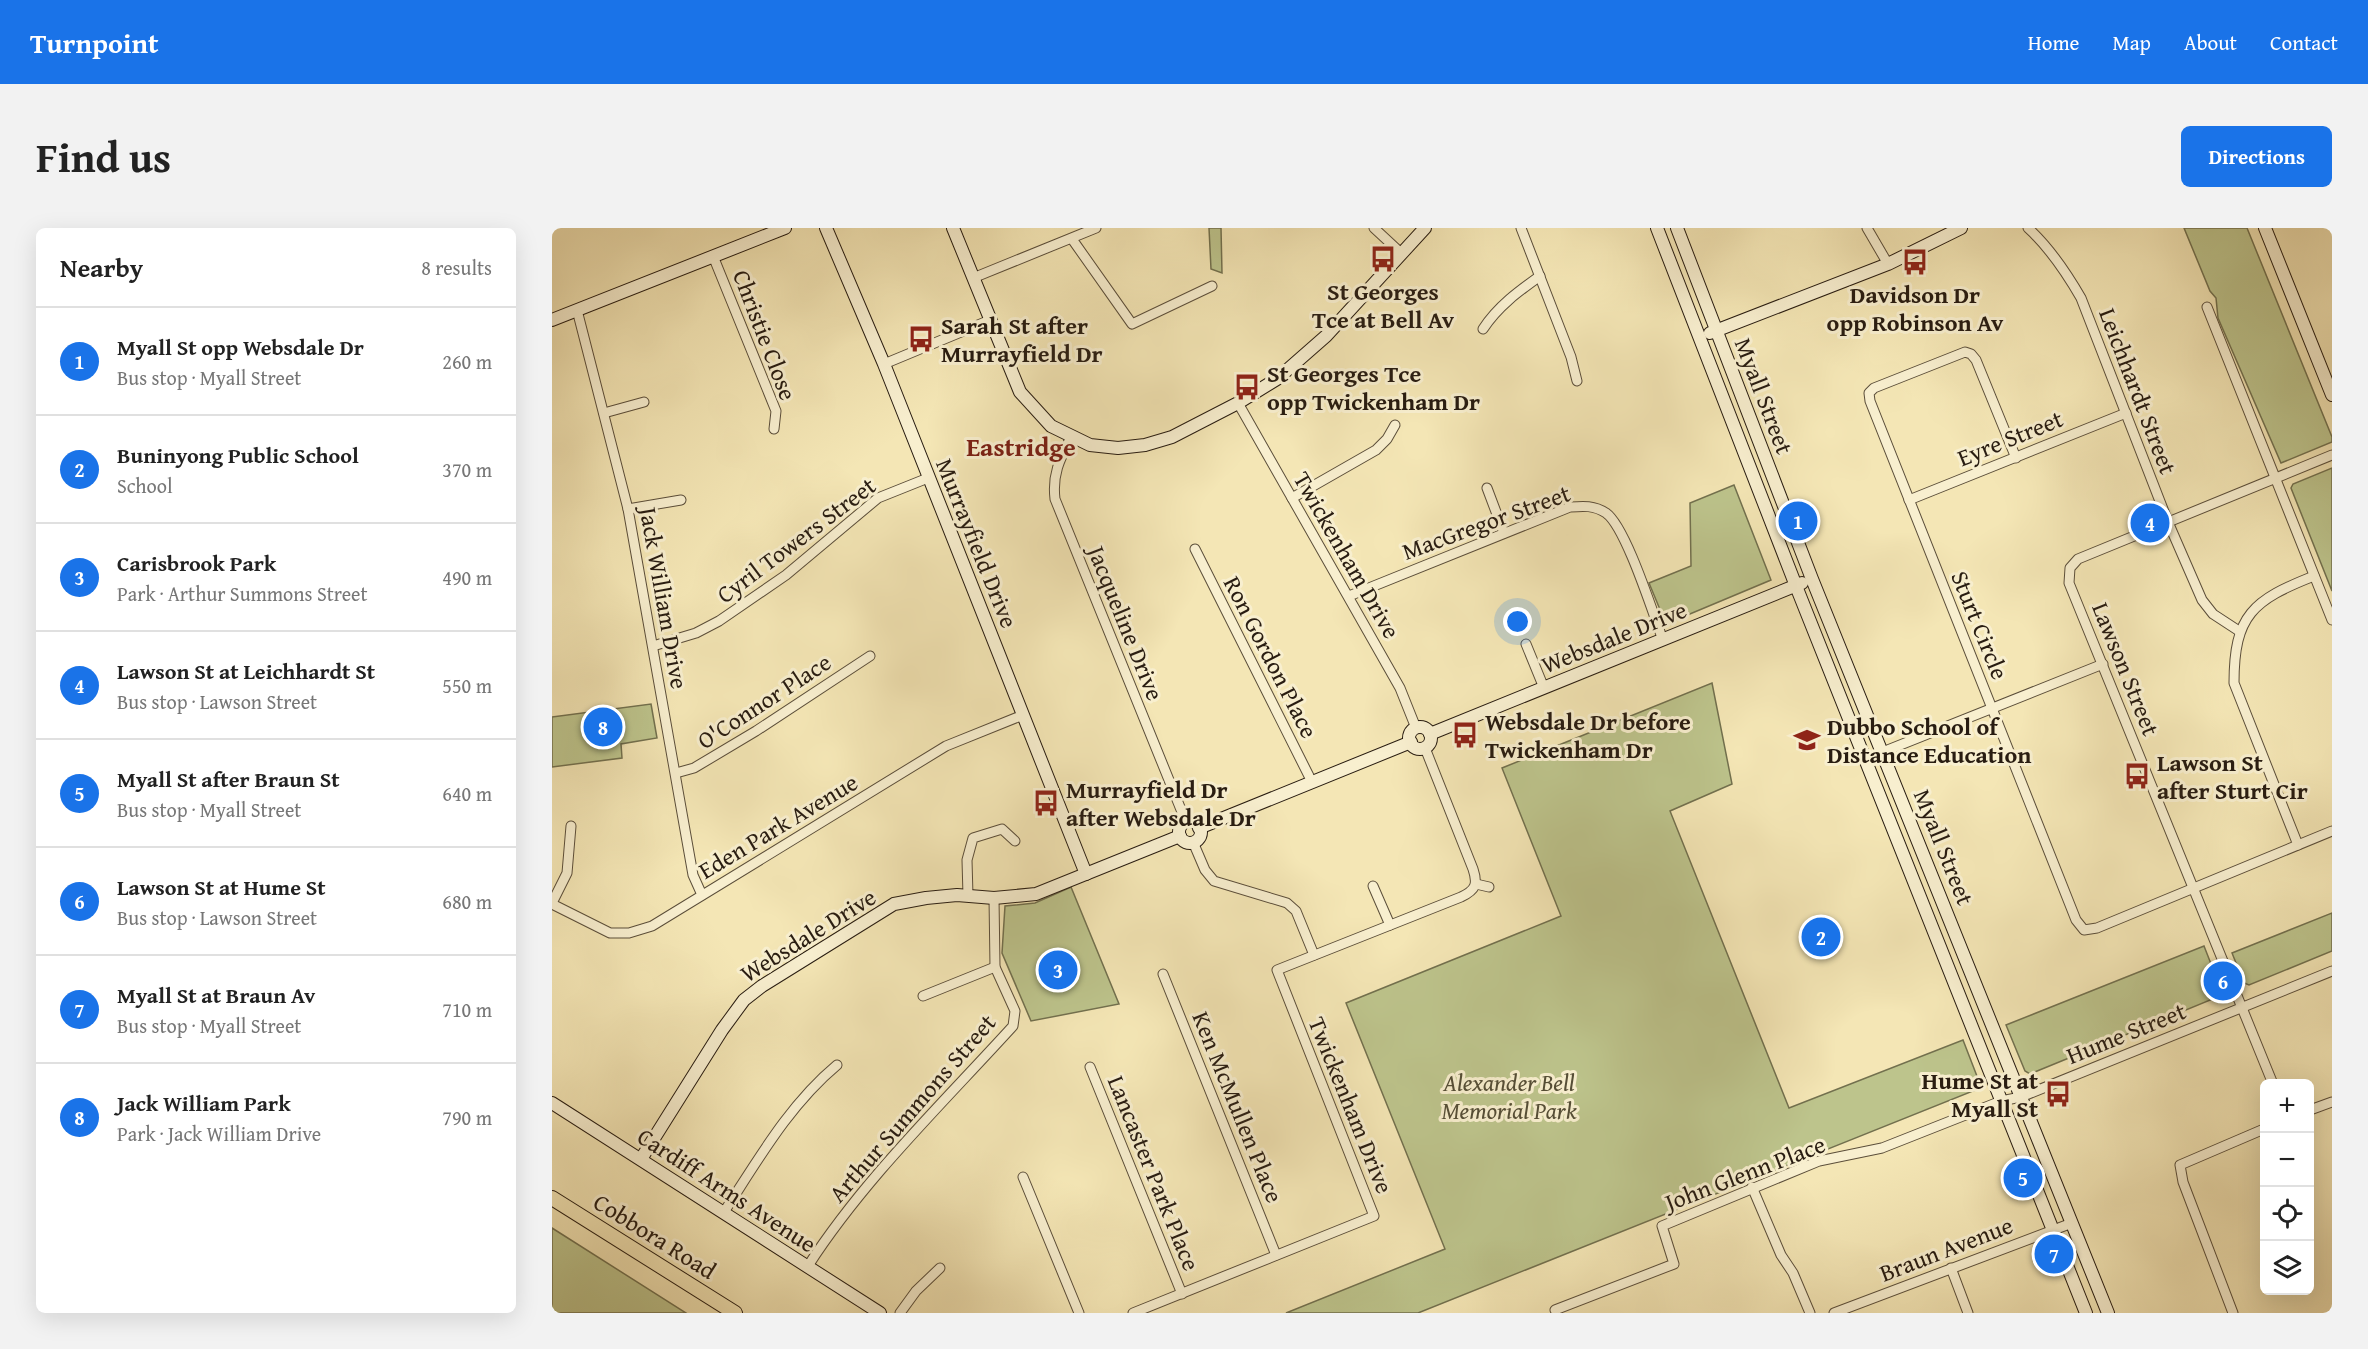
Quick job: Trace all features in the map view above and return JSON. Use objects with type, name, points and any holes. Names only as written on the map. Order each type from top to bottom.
[{"type":"main road","name":"Cobbora Road","points":[[552,1198],[735,1313]]},
{"type":"street","points":[[552,320],[785,228]]},
{"type":"street","name":"Murrayfield Drive","points":[[826,228],[884,364],[1086,874]]},
{"type":"street","points":[[953,228],[1020,392],[1051,426],[1090,445],[1118,448],[1145,445],[1172,437],[1238,403],[1277,379],[1310,352],[1425,228]]},
{"type":"street","points":[[973,278],[1096,228]]},
{"type":"street","points":[[1374,228],[1401,253]]},
{"type":"street","points":[[1521,228],[1571,357],[1577,381]]},
{"type":"street","name":"Myall Street","points":[[1657,228],[1796,586],[2086,1313]]},
{"type":"street","name":"Myall Street","points":[[1677,228],[1812,579],[2108,1313]]},
{"type":"street","points":[[1868,228],[1888,264]]},
{"type":"street","points":[[1699,337],[1888,264],[1961,228]]},
{"type":"street","name":"Leichhardt Street","points":[[2028,228],[2040,239],[2065,271],[2081,298],[2168,522],[2202,600],[2213,614],[2239,631]]},
{"type":"street","points":[[2265,228],[2332,395]]},
{"type":"street","points":[[1072,239],[1132,324],[1212,286]]},
{"type":"street","name":"Christie Close","points":[[713,256],[776,411],[774,429]]},
{"type":"street","points":[[1483,329],[1491,317],[1516,293],[1540,276]]},
{"type":"street","points":[[2206,307],[2332,620]]},
{"type":"street","name":"Jack William Drive","points":[[577,310],[628,509],[693,875],[702,895]]},
{"type":"street","points":[[884,364],[990,320]]},
{"type":"street","name":"Sturt Circle","points":[[2016,458],[1976,360],[1971,354],[1965,352],[1874,388],[1869,393],[1870,401],[2076,920],[2084,930],[2097,928],[2332,831]]},
{"type":"street","points":[[604,413],[644,402]]},
{"type":"street","name":"Twickenham Drive","points":[[1238,403],[1400,688],[1416,729]]},
{"type":"street","name":"Eyre Street","points":[[1909,500],[2126,413]]},
{"type":"street","points":[[1292,498],[1376,450],[1387,439],[1395,425]]},
{"type":"street","name":"Jacqueline Drive","points":[[1071,437],[1055,470],[1055,499],[1186,822]]},
{"type":"street","name":"Lawson Street","points":[[2271,1079],[2069,583],[2070,568],[2078,559],[2332,455]]},
{"type":"street","name":"Cyril Towers Street","points":[[653,646],[696,633],[719,621],[786,575],[878,498],[928,478]]},
{"type":"street","points":[[1487,488],[1504,533]]},
{"type":"street","points":[[628,509],[681,500]]},
{"type":"street","name":"MacGregor Street","points":[[1349,596],[1570,507],[1585,506],[1608,514],[1622,536],[1664,640]]},
{"type":"street","name":"Ron Gordon Place","points":[[1195,549],[1312,782]]},
{"type":"street","points":[[2298,845],[2234,683],[2234,658],[2239,631],[2258,604],[2285,588],[2314,576]]},
{"type":"street","name":"Websdale Drive","points":[[1430,734],[1812,579]]},
{"type":"street","points":[[1526,644],[1544,688]]},
{"type":"street","name":"O'Connor Place","points":[[676,773],[694,768],[870,656]]},
{"type":"street","points":[[1865,759],[2103,664]]},
{"type":"street","name":"Eden Park Avenue","points":[[552,904],[610,933],[628,933],[652,926],[946,746],[1023,715]]},
{"type":"street","points":[[1423,728],[1430,734],[1431,741],[1425,748],[1416,748],[1411,742],[1410,735],[1416,729],[1423,728]]},
{"type":"street","points":[[1199,828],[1411,742]]},
{"type":"street","points":[[1425,748],[1473,869],[1476,884],[1489,887]]},
{"type":"street","points":[[1186,822],[1195,823],[1199,828],[1198,838],[1193,842],[1187,842],[1180,836],[1181,826],[1186,822]]},
{"type":"street","points":[[552,904],[567,873],[572,826]]},
{"type":"street","points":[[968,896],[967,860],[973,838],[1002,829],[1015,841]]},
{"type":"street","name":"Websdale Drive","points":[[641,1159],[722,1030],[744,1000],[762,986],[894,904],[926,898],[968,896],[994,898],[1036,894],[1180,836]]},
{"type":"street","points":[[1193,842],[1205,870],[1214,881],[1287,903],[1296,911],[1314,955]]},
{"type":"street","name":"Twickenham Drive","points":[[1133,1313],[1374,1216],[1277,970],[1461,897],[1474,889],[1476,884]]},
{"type":"street","points":[[1373,886],[1390,925]]},
{"type":"street","name":"Arthur Summons Street","points":[[807,1266],[857,1197],[1013,1026],[1015,1011],[995,967],[994,898]]},
{"type":"street","points":[[923,996],[995,967]]},
{"type":"street","name":"Hume Street","points":[[2001,1101],[2021,1097],[2332,971]]},
{"type":"street","name":"Ken McMullen Place","points":[[1163,974],[1276,1255]]},
{"type":"street","points":[[724,1212],[791,1111],[816,1083],[837,1065]]},
{"type":"street","name":"Lancaster Park Place","points":[[1090,1067],[1182,1294]]},
{"type":"street","name":"John Glenn Place","points":[[1555,1310],[1674,1264],[1662,1226],[1819,1161],[1882,1148],[2001,1101]]},
{"type":"street","points":[[2314,1109],[2332,1102]]},
{"type":"street","name":"Cardiff Arms Avenue","points":[[552,1103],[880,1313]]},
{"type":"street","points":[[2234,1313],[2182,1182],[2180,1165],[2260,1131]]},
{"type":"street","points":[[1023,1177],[1079,1313]]},
{"type":"street","points":[[1752,1187],[1781,1255],[1793,1273],[1810,1313]]},
{"type":"street","name":"Braun Avenue","points":[[1834,1313],[2072,1222]]},
{"type":"street","points":[[900,1313],[916,1291],[940,1268]]},
{"type":"street","points":[[1951,1268],[1968,1313]]},
{"type":"green space","points":[[1209,228],[1221,228],[1222,273],[1211,269]]},
{"type":"green space","points":[[2184,228],[2247,228],[2332,437],[2332,442],[2281,463],[2218,318],[2216,298],[2210,291]]},
{"type":"green space","points":[[2332,468],[2332,591],[2291,488],[2293,484]]},
{"type":"green space","points":[[1734,485],[1771,580],[1666,624],[1649,583],[1691,566],[1690,503]]},
{"type":"green space","name":"Alexander Bell Memorial Park","points":[[1712,683],[1732,784],[1670,811],[1789,1108],[1963,1040],[1980,1084],[1978,1089],[1418,1313],[1286,1313],[1445,1249],[1346,1003],[1561,916],[1502,768]]},
{"type":"green space","points":[[651,704],[657,738],[621,744],[622,758],[552,767],[552,717]]},
{"type":"green space","points":[[1071,887],[1119,1004],[1031,1021],[1002,953],[1005,906],[1035,903]]},
{"type":"green space","points":[[2332,913],[2332,951],[2249,985],[2244,983],[2232,953]]},
{"type":"green space","points":[[2204,946],[2222,992],[2220,996],[2030,1074],[2025,1071],[2006,1025]]},
{"type":"green space","points":[[552,1228],[686,1313],[552,1313]]},
{"type":"place","name":"St Georges Tce at Bell Av","points":[[1383,259]]},
{"type":"place","name":"Davidson Dr opp Robinson Av","points":[[1915,262]]},
{"type":"place","name":"Sarah St after Murrayfield Dr","points":[[921,339]]},
{"type":"place","name":"St Georges Tce opp Twickenham Dr","points":[[1247,387]]},
{"type":"place","name":"Myall St opp Websdale Dr","points":[[1798,521]]},
{"type":"place","name":"Lawson St at Leichhardt St","points":[[2150,523]]},
{"type":"place","name":"Jack William Park","points":[[603,727]]},
{"type":"place","name":"Websdale Dr before Twickenham Dr","points":[[1465,735]]},
{"type":"place","name":"Dubbo School of Distance Education","points":[[1807,740]]},
{"type":"place","name":"Lawson St after Sturt Cir","points":[[2137,776]]},
{"type":"place","name":"Murrayfield Dr after Websdale Dr","points":[[1046,803]]},
{"type":"place","name":"Buninyong Public School","points":[[1821,937]]},
{"type":"place","name":"Carisbrook Park","points":[[1058,970]]},
{"type":"place","name":"Lawson St at Hume St","points":[[2223,981]]},
{"type":"place","name":"Hume St at Myall St","points":[[2058,1094]]},
{"type":"place","name":"Myall St after Braun St","points":[[2023,1178]]},
{"type":"place","name":"Myall St at Braun Av","points":[[2054,1254]]},
{"type":"district","name":"Eastridge","points":[[1021,446]]}]
